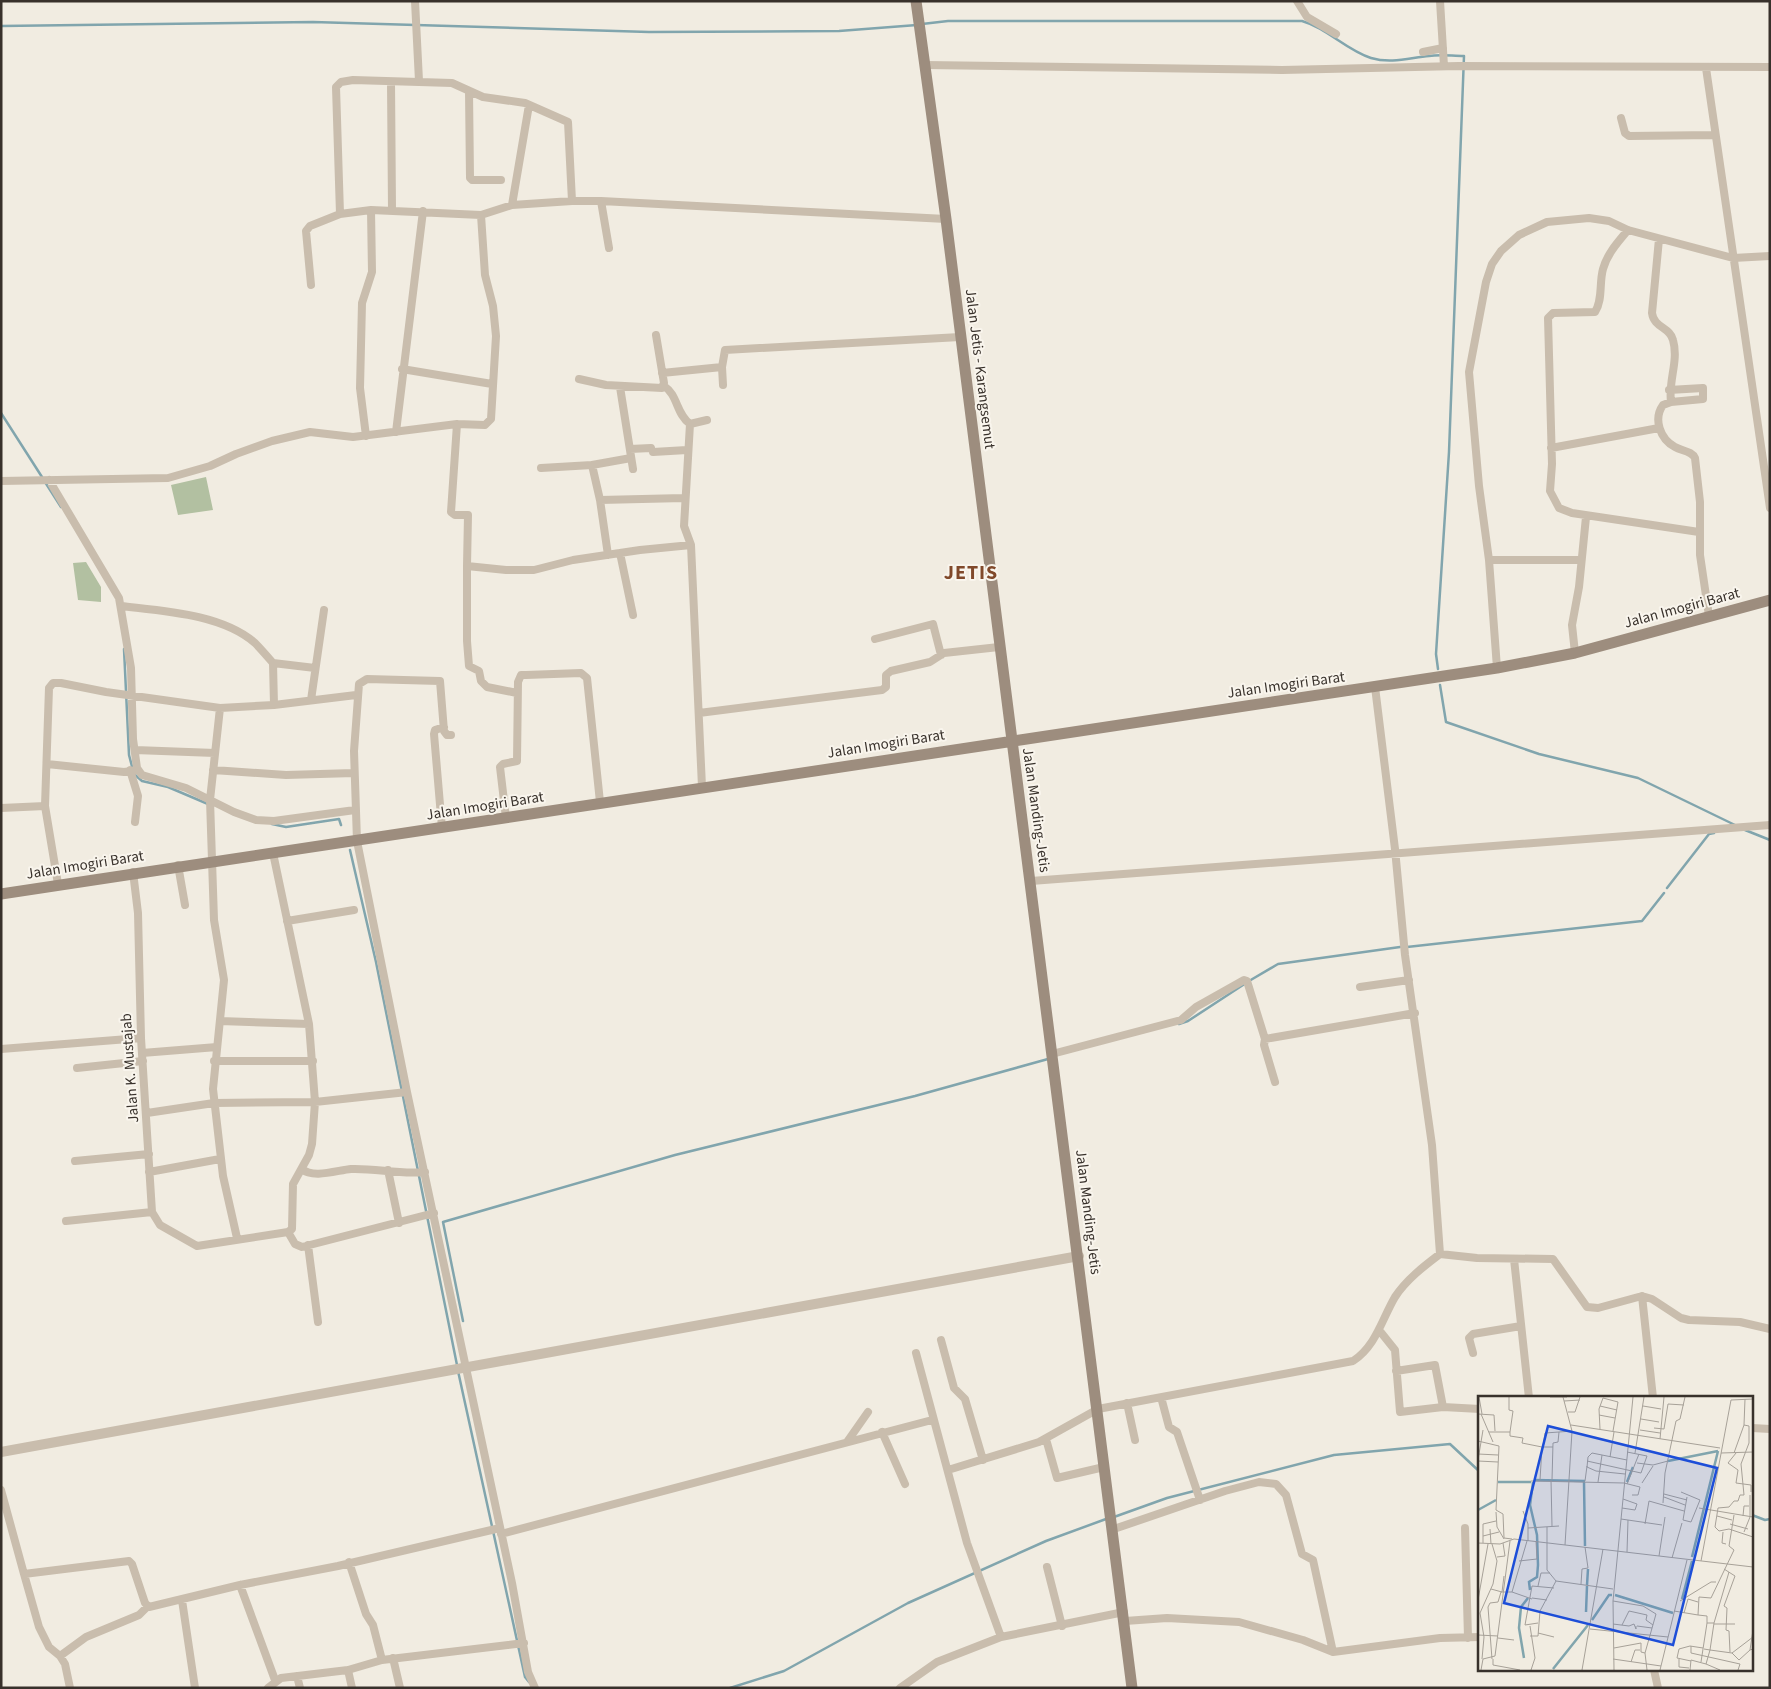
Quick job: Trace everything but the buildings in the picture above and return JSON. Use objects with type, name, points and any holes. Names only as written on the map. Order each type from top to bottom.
[{"type":"main road","name":"Jalan Jetis - Karangsemut","points":[[916,1],[946,219],[1011,740]]},
{"type":"main road","name":"Jalan Imogiri Barat","points":[[1,894],[178,865],[212,862],[357,841],[600,802],[1497,668],[1575,652],[1770,600]]},
{"type":"main road","name":"Jalan Manding-Jetis","points":[[1011,740],[1079,1256],[1132,1688]]},
{"type":"street","points":[[415,1],[419,81]]},
{"type":"street","points":[[1297,1],[1306,17],[1336,34]]},
{"type":"street","points":[[1440,1],[1444,56]]},
{"type":"street","points":[[1423,52],[1444,56],[1463,66],[1770,67]]},
{"type":"street","points":[[925,65],[1282,70],[1444,56]]},
{"type":"street","points":[[1706,68],[1770,508]]},
{"type":"street","points":[[340,214],[336,87],[341,82],[353,80],[419,81],[452,84],[483,97],[529,105],[568,122],[572,201]]},
{"type":"street","points":[[391,82],[392,210]]},
{"type":"street","points":[[469,90],[470,178],[472,180],[501,180]]},
{"type":"street","points":[[512,205],[529,105]]},
{"type":"street","points":[[1621,118],[1625,133],[1629,136],[1715,135]]},
{"type":"street","points":[[311,285],[306,230],[310,226],[340,214],[371,210],[481,215],[512,205],[601,201],[946,219]]},
{"type":"street","points":[[601,201],[608,248]]},
{"type":"street","points":[[366,436],[360,388],[364,293],[370,284],[372,272],[371,210]]},
{"type":"street","points":[[396,432],[402,369],[423,211]]},
{"type":"street","points":[[1,481],[168,478],[210,466],[236,454],[288,436],[310,432],[342,436],[366,436],[456,424],[485,425],[489,422],[496,336],[485,275],[481,215]]},
{"type":"street","points":[[1497,668],[1489,560],[1469,372],[1484,291],[1492,264],[1501,251],[1519,234],[1547,222],[1589,218],[1609,220],[1628,230],[1733,258],[1770,256]]},
{"type":"street","points":[[1628,230],[1612,249],[1603,268],[1599,306],[1595,312],[1553,314],[1548,318],[1551,448],[1550,492],[1559,508],[1586,517],[1699,532]]},
{"type":"street","points":[[1659,239],[1652,313],[1654,321],[1673,338],[1675,366],[1669,390],[1671,402]]},
{"type":"street","points":[[656,335],[664,386],[672,392],[680,413],[690,424],[684,498],[684,526],[691,546],[702,787]]},
{"type":"street","points":[[723,386],[722,354],[727,350],[960,337]]},
{"type":"street","points":[[662,373],[722,367]]},
{"type":"street","points":[[402,369],[492,384]]},
{"type":"street","points":[[579,379],[620,387],[660,388],[664,386]]},
{"type":"street","points":[[620,387],[633,469]]},
{"type":"street","points":[[1669,390],[1703,388],[1704,399],[1671,402],[1663,405],[1660,410],[1659,428],[1670,444],[1693,454],[1695,458],[1700,502],[1699,532],[1710,616]]},
{"type":"street","points":[[690,424],[707,420]]},
{"type":"street","points":[[456,424],[451,512],[454,516],[468,515],[467,641],[469,666],[479,671],[481,681],[487,687],[517,693]]},
{"type":"street","points":[[1551,448],[1659,428]]},
{"type":"street","points":[[630,448],[687,450]]},
{"type":"street","points":[[541,468],[592,465],[631,458]]},
{"type":"street","points":[[592,465],[600,500],[608,555]]},
{"type":"street","points":[[44,480],[110,582],[122,606],[132,695],[135,750],[134,770],[138,796],[135,822]]},
{"type":"street","points":[[600,500],[684,498]]},
{"type":"street","points":[[1575,652],[1572,625],[1579,587],[1586,517]]},
{"type":"street","points":[[467,566],[506,570],[534,570],[620,553],[691,546]]},
{"type":"street","points":[[620,553],[633,615]]},
{"type":"street","points":[[1489,560],[1581,560]]},
{"type":"street","points":[[122,606],[197,616],[234,630],[254,642],[273,663],[274,705]]},
{"type":"street","points":[[311,700],[314,668],[324,610]]},
{"type":"street","points":[[875,639],[933,624],[941,654]]},
{"type":"street","points":[[699,714],[882,690],[886,687],[887,672],[930,662],[941,654],[999,647]]},
{"type":"street","points":[[273,663],[314,668]]},
{"type":"street","points":[[506,818],[500,767],[503,764],[516,762],[518,759],[517,693],[521,675],[553,673],[585,675],[587,678],[600,802]]},
{"type":"street","points":[[451,735],[445,733],[440,681],[367,679],[359,684],[356,695],[354,773],[357,841],[420,1173],[465,1367],[520,1644],[535,1688]]},
{"type":"street","points":[[58,884],[44,806],[48,694],[53,683],[220,708],[274,705],[356,695]]},
{"type":"street","points":[[1374,687],[1396,855],[1409,980],[1432,1145],[1440,1254]]},
{"type":"street","points":[[220,708],[210,804],[214,920],[224,980],[214,1061],[214,1103],[220,1159],[229,1212],[237,1238]]},
{"type":"street","points":[[442,828],[434,734],[435,730],[444,727]]},
{"type":"street","points":[[135,750],[215,753]]},
{"type":"street","points":[[47,764],[124,772],[134,770],[148,779],[186,788],[210,804],[242,816],[265,821],[355,810]]},
{"type":"street","points":[[213,770],[291,775],[354,773]]},
{"type":"street","points":[[1,808],[44,806]]},
{"type":"street","points":[[1030,881],[1396,855],[1770,825]]},
{"type":"street","points":[[66,1221],[152,1212],[160,1225],[190,1243],[201,1246],[237,1238],[288,1232],[294,1226],[294,1180],[309,1155],[314,1134],[313,1061],[309,1024],[273,852]]},
{"type":"street","points":[[178,865],[184,905]]},
{"type":"street","name":"Jalan K. Mustajab","points":[[133,872],[138,913],[141,1038],[152,1212]]},
{"type":"street","points":[[287,921],[354,910]]},
{"type":"street","points":[[1052,1056],[1181,1020],[1196,1007],[1244,980],[1247,981],[1252,995],[1275,1082]]},
{"type":"street","points":[[1360,987],[1409,980]]},
{"type":"street","points":[[1265,1039],[1414,1013]]},
{"type":"street","points":[[220,1021],[309,1024]]},
{"type":"street","points":[[1,1049],[141,1038]]},
{"type":"street","points":[[77,1068],[217,1047]]},
{"type":"street","points":[[214,1061],[313,1061]]},
{"type":"street","points":[[147,1113],[214,1103],[315,1102],[405,1093]]},
{"type":"street","points":[[75,1162],[149,1154]]},
{"type":"street","points":[[150,1172],[220,1159]]},
{"type":"street","points":[[302,1168],[311,1173],[388,1170],[420,1173]]},
{"type":"street","points":[[388,1170],[399,1223]]},
{"type":"street","points":[[288,1232],[298,1246],[308,1245],[431,1214]]},
{"type":"street","points":[[308,1245],[318,1322]]},
{"type":"street","points":[[948,1470],[1046,1438],[1098,1409],[1349,1362],[1383,1334],[1396,1296],[1417,1272],[1440,1254],[1477,1258],[1552,1259],[1587,1307],[1598,1308],[1642,1296],[1681,1318],[1740,1322],[1763,1329],[1770,1329]]},
{"type":"street","points":[[1,1452],[1079,1256]]},
{"type":"street","points":[[1514,1259],[1529,1396]]},
{"type":"street","points":[[1642,1296],[1653,1396]]},
{"type":"street","points":[[1473,1352],[1469,1338],[1473,1334],[1521,1326]]},
{"type":"street","points":[[1383,1334],[1395,1350],[1400,1412],[1443,1407],[1478,1409]]},
{"type":"street","points":[[941,1340],[954,1388],[965,1398],[983,1460]]},
{"type":"street","points":[[916,1353],[932,1420],[974,1561],[1001,1637]]},
{"type":"street","points":[[1396,1371],[1435,1365],[1443,1407]]},
{"type":"street","points":[[1161,1397],[1169,1427],[1177,1432],[1199,1498]]},
{"type":"street","points":[[1127,1404],[1135,1440]]},
{"type":"street","points":[[847,1442],[868,1412]]},
{"type":"street","points":[[60,1656],[86,1637],[139,1615],[148,1606],[497,1531],[932,1420]]},
{"type":"street","points":[[1754,1428],[1770,1429]]},
{"type":"street","points":[[882,1432],[905,1484]]},
{"type":"street","points":[[1046,1438],[1057,1478],[1104,1467]]},
{"type":"street","points":[[1111,1528],[1199,1498],[1259,1482],[1276,1484],[1286,1495],[1302,1554],[1313,1560],[1333,1652]]},
{"type":"street","points":[[1,1490],[39,1627],[49,1647],[60,1656],[67,1668],[70,1688]]},
{"type":"street","points":[[1465,1528],[1468,1638]]},
{"type":"street","points":[[24,1574],[129,1561],[132,1564],[148,1606]]},
{"type":"street","points":[[349,1562],[366,1614],[373,1625],[382,1660]]},
{"type":"street","points":[[1047,1567],[1062,1626]]},
{"type":"street","points":[[240,1585],[275,1680]]},
{"type":"street","points":[[182,1600],[195,1688]]},
{"type":"street","points":[[900,1688],[937,1662],[1001,1637],[1124,1617],[1239,1622],[1303,1640],[1333,1652],[1432,1639],[1478,1637]]},
{"type":"street","points":[[268,1688],[275,1680],[348,1670],[393,1658],[520,1644]]},
{"type":"street","points":[[393,1658],[400,1688]]},
{"type":"street","points":[[348,1670],[352,1688]]},
{"type":"street","points":[[1654,1672],[1658,1688]]},
{"type":"street","points":[[298,1676],[300,1688]]},
{"type":"green space","points":[[206,477],[213,510],[178,515],[171,485]]},
{"type":"green space","points":[[86,562],[101,587],[101,602],[78,600],[73,563]]},
{"type":"waterway","points":[[922,24],[948,21],[1302,21],[1320,29],[1353,50],[1378,60],[1400,60],[1437,55],[1464,56],[1449,452],[1436,654],[1438,669]]},
{"type":"waterway","points":[[1,26],[313,22],[649,32],[839,31],[917,25]]},
{"type":"waterway","points":[[1,413],[42,477]]},
{"type":"waterway","points":[[45,482],[61,507]]},
{"type":"waterway","points":[[124,649],[129,755],[134,774],[142,781],[168,787],[208,804]]},
{"type":"waterway","points":[[1440,685],[1446,722],[1539,754],[1638,778],[1735,825]]},
{"type":"waterway","points":[[272,824],[286,827],[339,819],[341,825]]},
{"type":"waterway","points":[[1745,830],[1770,840]]},
{"type":"waterway","points":[[1667,888],[1709,834],[1714,833]]},
{"type":"waterway","points":[[350,850],[376,962],[457,1365]]},
{"type":"waterway","points":[[1407,947],[1642,921],[1664,893]]},
{"type":"waterway","points":[[1249,981],[1278,964],[1400,947]]},
{"type":"waterway","points":[[1179,1024],[1188,1021],[1246,983]]},
{"type":"waterway","points":[[463,1321],[443,1222],[675,1155],[915,1096],[1048,1059]]},
{"type":"waterway","points":[[458,1371],[525,1677],[529,1682]]},
{"type":"waterway","points":[[1114,1517],[1167,1498],[1334,1455],[1450,1444],[1478,1470]]},
{"type":"waterway","points":[[1754,1516],[1765,1520],[1770,1519]]},
{"type":"waterway","points":[[730,1688],[784,1671],[908,1603],[1046,1541],[1106,1519]]},
{"type":"district","name":"JETIS","points":[[971,573]]}]
